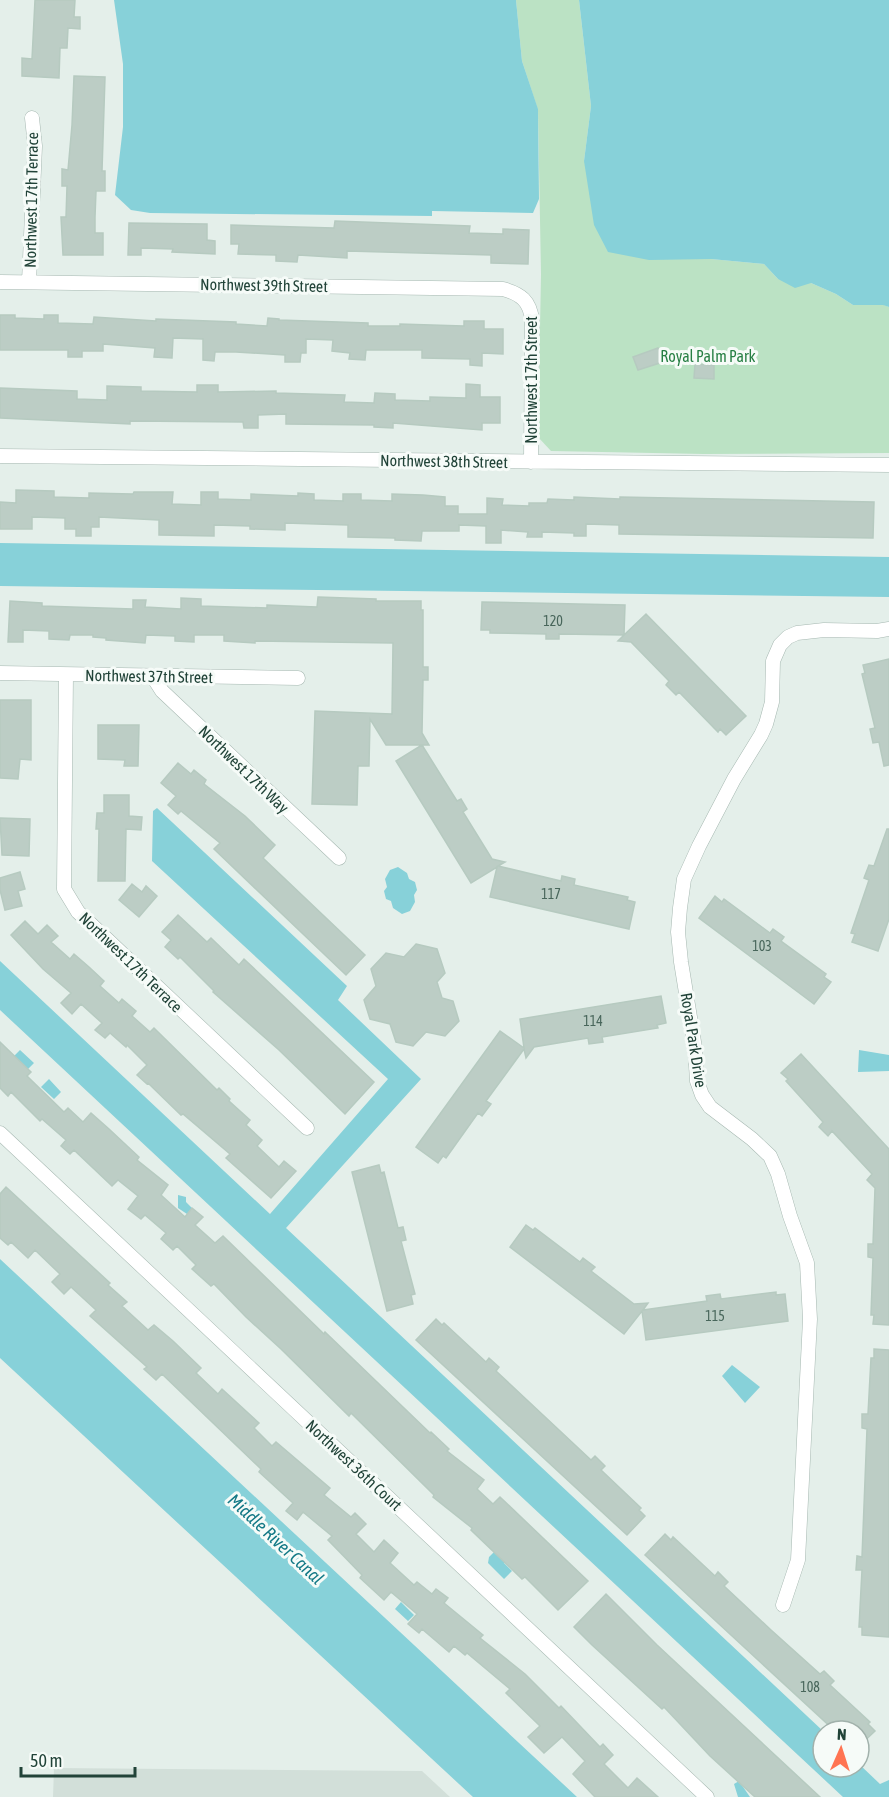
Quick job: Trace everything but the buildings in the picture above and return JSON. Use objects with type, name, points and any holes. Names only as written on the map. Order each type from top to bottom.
[{"type":"street","name":"Northwest 17th Terrace","points":[[29,282],[35,146],[32,118]]},
{"type":"street","name":"Northwest 39th Street","points":[[0,282],[503,289],[516,293],[526,300]]},
{"type":"street","name":"Northwest 17th Street","points":[[526,300],[531,309],[532,320],[531,462]]},
{"type":"street","name":"Northwest 38th Street","points":[[0,456],[889,465]]},
{"type":"street","name":"Royal Park Drive","points":[[783,1605],[798,1560],[810,1319],[807,1263],[770,1156],[710,1107],[699,1088],[681,962],[678,932],[680,908],[684,879],[699,846],[766,724],[772,702],[773,661],[780,645],[788,637],[797,633],[824,630],[878,631],[889,629]]},
{"type":"street","name":"Northwest 37th Street","points":[[0,673],[298,678]]},
{"type":"street","name":"Northwest 17th Terrace","points":[[66,675],[64,890],[78,912],[307,1128]]},
{"type":"street","name":"Northwest 17th Way","points":[[153,677],[162,691],[339,858]]},
{"type":"street","name":"Northwest 36th Court","points":[[0,1132],[707,1797]]},
{"type":"shaded area","points":[[54,1768],[422,1771],[450,1797],[53,1797]]},
{"type":"green space","name":"Royal Palm Park","points":[[516,0],[579,0],[591,106],[584,161],[711,259],[764,264],[778,279],[811,283],[836,294],[853,305],[889,307],[889,453],[704,454],[551,451],[538,437],[541,274],[538,110],[522,61]]},
{"type":"water","points":[[114,0],[516,0],[522,61],[538,109],[539,199],[533,213],[432,211],[432,216],[150,213],[131,210],[115,195],[123,127],[123,64]]},
{"type":"water","points":[[579,0],[889,0],[889,307],[853,305],[836,294],[811,283],[795,288],[778,279],[764,264],[711,259],[649,260],[608,252],[594,225],[584,161],[591,106]]},
{"type":"water","points":[[0,543],[889,557],[889,597],[0,586]]},
{"type":"water","points":[[157,808],[347,986],[338,1000],[421,1079],[286,1228],[811,1720],[811,1767],[0,1010],[0,961],[270,1214],[388,1079],[152,861],[153,811]]},
{"type":"water","points":[[398,867],[415,882],[417,890],[414,895],[415,902],[410,911],[402,914],[393,908],[391,901],[386,899],[384,891],[387,887],[385,879],[390,870]]},
{"type":"water","points":[[20,1050],[34,1063],[27,1070],[13,1057]]},
{"type":"water","points":[[859,1050],[889,1055],[889,1071],[858,1072]]},
{"type":"water","points":[[49,1079],[61,1092],[54,1099],[41,1087]]},
{"type":"water","points":[[178,1195],[186,1197],[186,1202],[192,1208],[187,1214],[178,1208]]},
{"type":"water","name":"Middle River Canal","points":[[0,1259],[577,1797],[473,1797],[0,1358]]},
{"type":"water","points":[[732,1365],[760,1387],[745,1403],[722,1376]]},
{"type":"water","points":[[496,1550],[506,1560],[504,1563],[512,1571],[504,1579],[488,1563],[489,1557]]},
{"type":"water","points":[[401,1602],[414,1615],[408,1621],[395,1609]]},
{"type":"water","points":[[871,1775],[880,1784],[889,1780],[889,1797],[843,1797],[824,1779],[871,1779]]},
{"type":"water","points":[[739,1781],[750,1797],[738,1797],[734,1784]]}]
